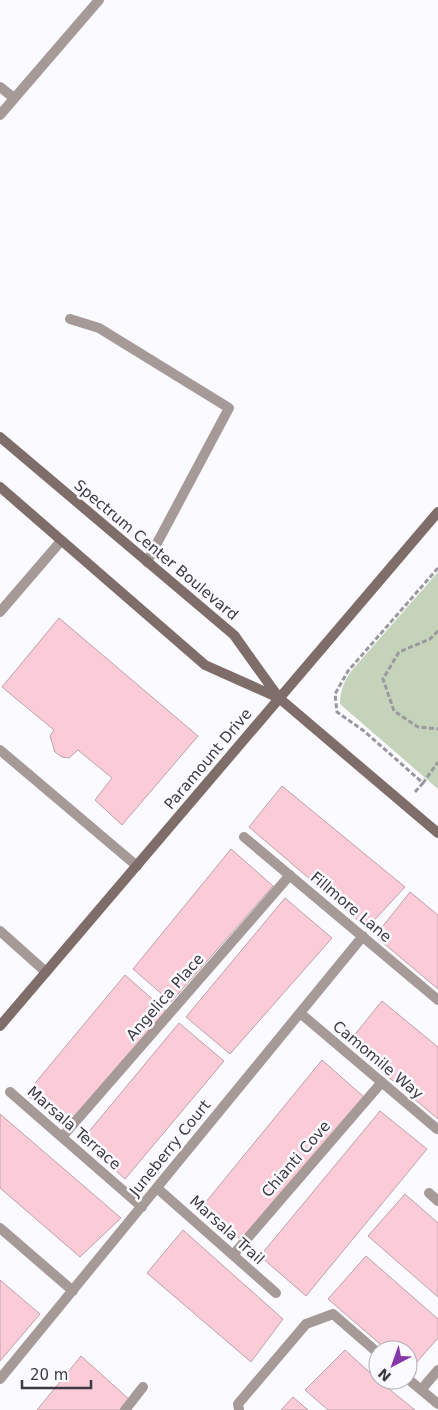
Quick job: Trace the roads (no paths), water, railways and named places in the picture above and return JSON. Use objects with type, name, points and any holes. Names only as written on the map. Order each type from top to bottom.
[{"type":"street","points":[[0,115],[99,0]]},
{"type":"street","points":[[0,87],[14,98]]},
{"type":"street","points":[[70,319],[99,328],[230,408],[147,562]]},
{"type":"street","name":"Spectrum Center Boulevard","points":[[0,437],[234,635],[280,698],[438,833]]},
{"type":"street","name":"Spectrum Center Boulevard","points":[[0,487],[205,666],[280,698]]},
{"type":"street","name":"Paramount Drive","points":[[0,1026],[438,512]]},
{"type":"street","points":[[0,612],[61,541]]},
{"type":"street","points":[[0,750],[137,866]]},
{"type":"street","name":"Fillmore Lane","points":[[244,837],[438,1000]]},
{"type":"street","name":"Angelica Place","points":[[62,1137],[290,876]]},
{"type":"street","points":[[0,931],[46,972]]},
{"type":"street","name":"Juneberry Court","points":[[0,1379],[362,936]]},
{"type":"street","name":"Camomile Way","points":[[300,1013],[437,1129]]},
{"type":"street","name":"Chianti Cove","points":[[233,1255],[382,1082]]},
{"type":"street","name":"Marsala Terrace","points":[[10,1092],[142,1207]]},
{"type":"street","name":"Marsala Trail","points":[[157,1188],[276,1293]]},
{"type":"street","points":[[429,1193],[438,1201]]},
{"type":"street","points":[[0,1228],[73,1291]]},
{"type":"street","points":[[239,1410],[238,1404],[306,1324],[333,1314],[368,1344]]},
{"type":"street","points":[[421,1390],[438,1370]]},
{"type":"street","points":[[125,1410],[143,1387]]},
{"type":"street","points":[[418,1387],[438,1404]]}]
